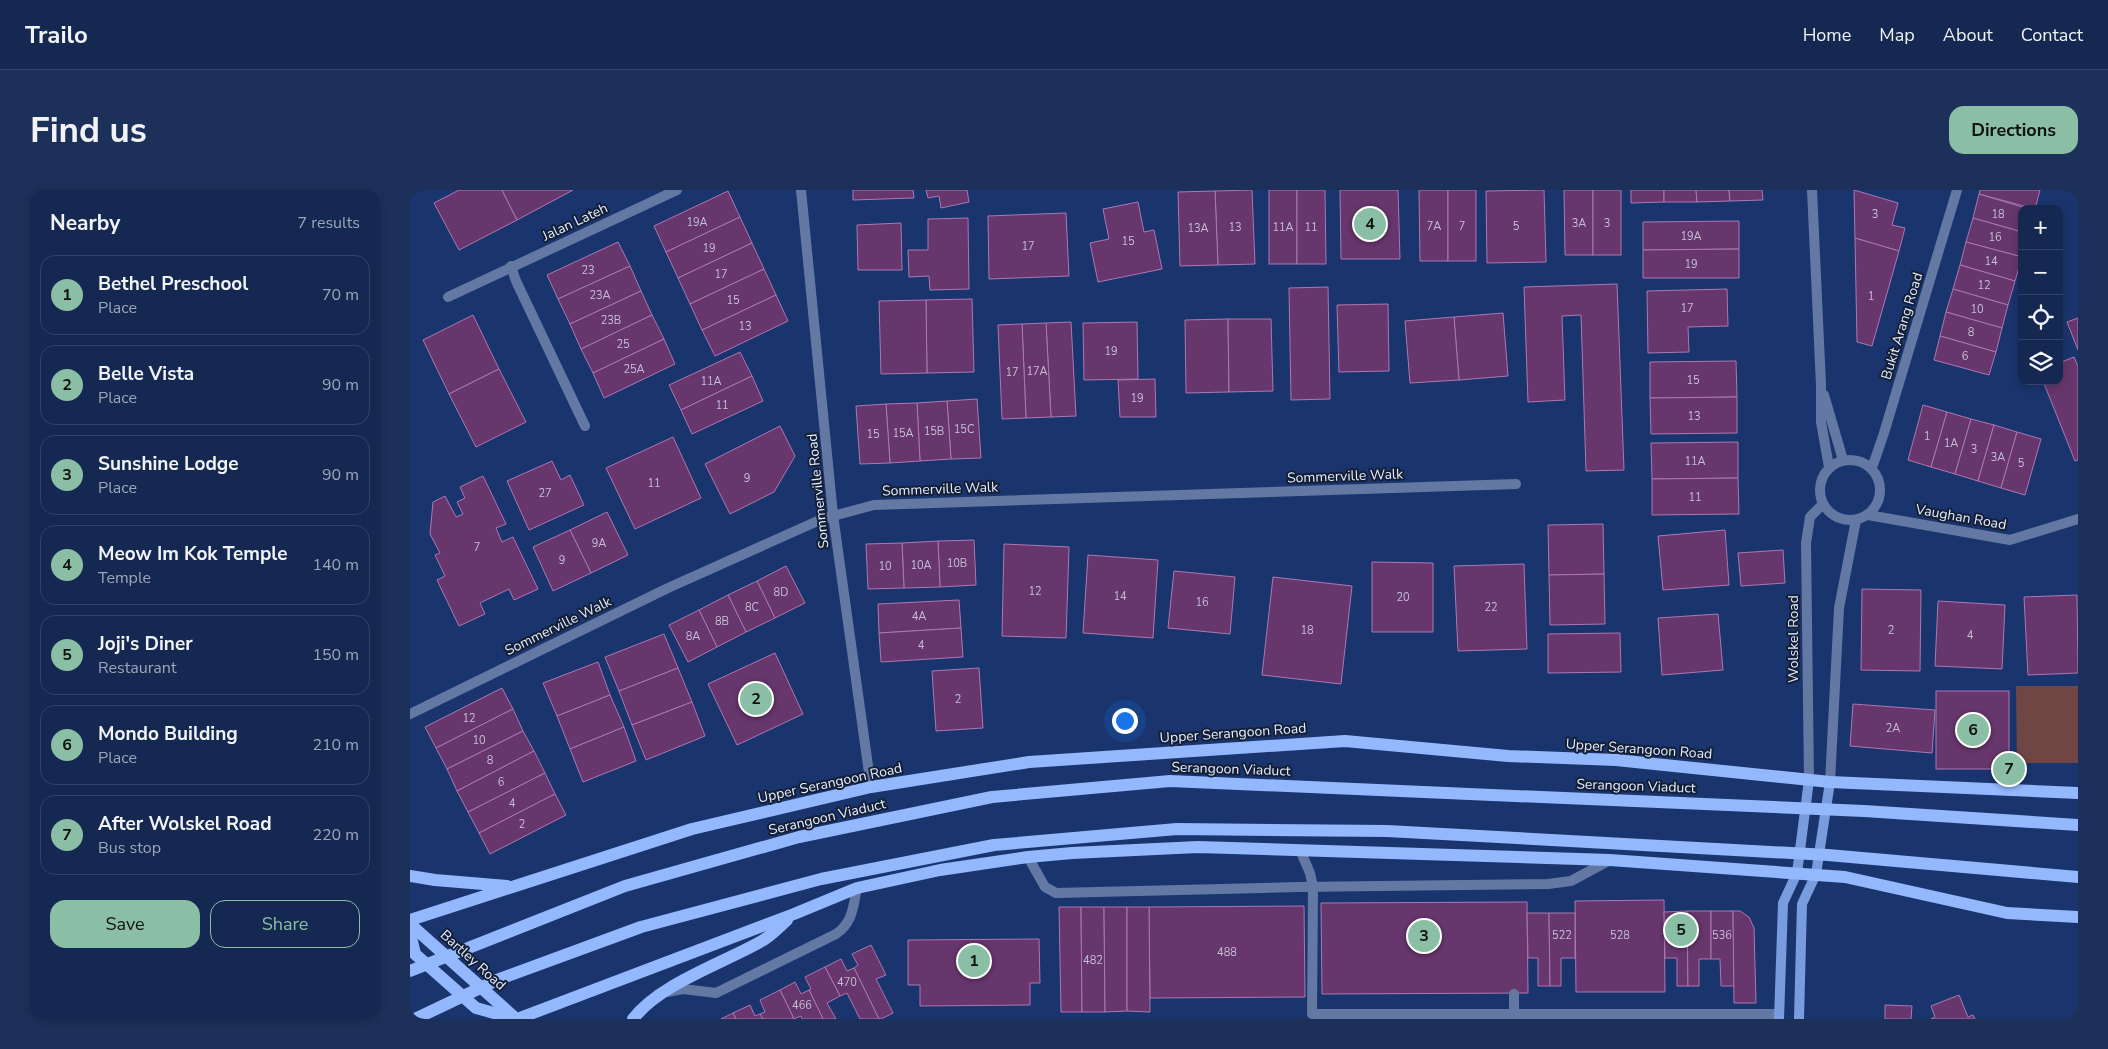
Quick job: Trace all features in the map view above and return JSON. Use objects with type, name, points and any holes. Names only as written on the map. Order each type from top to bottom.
[{"type":"main road","name":"Upper Serangoon Road","points":[[410,922],[692,829],[871,787],[1029,762],[1345,741],[1508,756],[1616,760],[1830,782],[2078,793]]},
{"type":"main road","points":[[1779,1017],[1782,903],[1797,872],[1809,780]]},
{"type":"main road","name":"Serangoon Viaduct","points":[[410,971],[625,886],[799,837],[992,797],[1170,781],[1864,810],[2078,825]]},
{"type":"main road","points":[[1799,1019],[1802,904],[1816,874],[1830,782]]},
{"type":"main road","points":[[415,1019],[497,980],[642,927],[821,879],[994,846],[1177,829],[1407,832],[1828,855],[2078,877]]},
{"type":"main road","points":[[410,933],[415,954],[476,1008],[516,1019],[794,914],[857,888],[940,870],[1028,856],[1198,847],[1610,860],[1797,872],[1845,877],[2006,913],[2078,918]]},
{"type":"main road","points":[[410,876],[514,887]]},
{"type":"main road","points":[[633,1019],[641,1009],[663,992],[762,941],[794,914]]},
{"type":"main road","name":"Bartley Road","points":[[410,922],[516,1019]]},
{"type":"street","name":"Jalan Lateh","points":[[448,297],[677,190]]},
{"type":"street","name":"Sommerville Road","points":[[801,190],[833,515],[871,787]]},
{"type":"street","points":[[1812,190],[1821,422],[1829,467]]},
{"type":"street","name":"Bukit Arang Road","points":[[1872,468],[1957,190]]},
{"type":"street","points":[[511,266],[516,282],[585,426]]},
{"type":"street","points":[[1821,385],[1844,460]]},
{"type":"street","points":[[1844,460],[1859,460],[1872,468],[1878,480],[1880,493],[1876,505],[1868,515],[1856,520],[1843,520],[1831,514],[1823,504],[1819,491],[1822,478],[1829,467],[1844,460]]},
{"type":"street","name":"Sommerville Walk","points":[[410,714],[668,588],[833,515],[874,505],[1516,484]]},
{"type":"street","name":"Wolskel Road","points":[[1809,780],[1806,543],[1810,516],[1823,504]]},
{"type":"street","name":"Vaughan Road","points":[[1868,515],[2010,540],[2078,519]]},
{"type":"street","points":[[1830,782],[1839,608],[1856,520]]},
{"type":"street","points":[[1300,850],[1310,873],[1313,887],[1312,1014],[1779,1017]]},
{"type":"street","points":[[1028,856],[1045,887],[1056,893],[1548,884],[1571,881],[1610,860]]},
{"type":"street","points":[[663,992],[683,989],[716,993],[836,934],[846,927],[857,888]]},
{"type":"street","points":[[1514,994],[1514,1015]]},
{"type":"shaded area","points":[[2016,686],[2078,686],[2078,763],[2017,763]]},
{"type":"building","points":[[459,190],[502,190],[517,220],[459,250],[434,203]]},
{"type":"building","points":[[502,190],[573,190],[517,220]]},
{"type":"building","points":[[853,190],[913,190],[914,198],[853,200]]},
{"type":"building","points":[[926,190],[967,190],[969,202],[941,208],[939,196],[928,198]]},
{"type":"building","points":[[1252,190],[1255,264],[1218,265],[1215,191]]},
{"type":"building","points":[[1269,190],[1297,190],[1297,264],[1269,264]]},
{"type":"building","points":[[1297,190],[1325,190],[1326,264],[1297,264]]},
{"type":"building","points":[[1340,190],[1398,190],[1400,259],[1341,259]]},
{"type":"building","points":[[1419,190],[1448,190],[1448,261],[1420,261]]},
{"type":"building","points":[[1448,190],[1476,190],[1476,261],[1448,261]]},
{"type":"building","points":[[1544,190],[1546,262],[1487,263],[1486,191]]},
{"type":"building","points":[[1564,190],[1593,190],[1593,255],[1565,255]]},
{"type":"building","points":[[1593,190],[1621,190],[1621,255],[1593,255]]},
{"type":"building","points":[[1631,190],[1664,190],[1664,202],[1631,203]]},
{"type":"building","points":[[1664,190],[1696,190],[1697,202],[1664,202]]},
{"type":"building","points":[[1696,190],[1729,190],[1730,201],[1697,202]]},
{"type":"building","points":[[1729,190],[1762,190],[1763,200],[1730,201]]},
{"type":"building","points":[[1854,190],[1898,203],[1892,225],[1905,228],[1899,251],[1855,238]]},
{"type":"building","points":[[1980,190],[2040,190],[2036,205],[2020,205],[1979,194]]},
{"type":"building","points":[[728,191],[740,217],[666,252],[654,226]]},
{"type":"building","points":[[1215,191],[1218,265],[1180,266],[1178,192]]},
{"type":"building","points":[[1979,194],[2018,206],[2018,231],[1973,218]]},
{"type":"building","points":[[1138,202],[1144,232],[1154,230],[1162,269],[1098,282],[1090,243],[1109,239],[1103,209]]},
{"type":"building","points":[[1066,213],[1069,276],[989,279],[988,216]]},
{"type":"building","points":[[740,217],[752,243],[678,278],[666,252]]},
{"type":"building","points":[[968,218],[969,289],[930,290],[929,276],[909,277],[908,250],[928,250],[928,219]]},
{"type":"building","points":[[1973,218],[2018,231],[2018,256],[1966,242]]},
{"type":"building","points":[[1739,221],[1739,249],[1643,250],[1643,222]]},
{"type":"building","points":[[901,223],[902,270],[858,270],[857,225]]},
{"type":"building","points":[[1855,238],[1899,251],[1872,346],[1857,342]]},
{"type":"building","points":[[618,242],[630,266],[558,299],[547,275]]},
{"type":"building","points":[[1966,242],[2018,256],[2018,271],[2015,281],[1960,265]]},
{"type":"building","points":[[752,243],[764,269],[690,304],[678,278]]},
{"type":"building","points":[[1739,249],[1739,278],[1643,278],[1643,250]]},
{"type":"building","points":[[1960,265],[2015,281],[2008,305],[1953,289]]},
{"type":"building","points":[[630,266],[641,291],[570,324],[558,299]]},
{"type":"building","points":[[764,269],[776,295],[702,330],[690,304]]},
{"type":"building","points":[[1617,284],[1624,470],[1586,471],[1581,315],[1562,316],[1565,400],[1528,402],[1524,287]]},
{"type":"building","points":[[1328,287],[1330,399],[1291,400],[1289,288]]},
{"type":"building","points":[[1727,289],[1728,326],[1688,327],[1689,352],[1648,353],[1647,291]]},
{"type":"building","points":[[1953,289],[2008,305],[2002,328],[1946,312]]},
{"type":"building","points":[[641,291],[652,315],[581,349],[570,324]]},
{"type":"building","points":[[776,295],[788,321],[715,356],[702,330]]},
{"type":"building","points":[[972,299],[974,372],[927,373],[926,300]]},
{"type":"building","points":[[926,300],[927,373],[881,374],[879,301]]},
{"type":"building","points":[[1388,304],[1389,371],[1339,372],[1337,305]]},
{"type":"building","points":[[1946,312],[2002,328],[1996,352],[1940,336]]},
{"type":"building","points":[[1503,313],[1508,376],[1459,380],[1454,317]]},
{"type":"building","points":[[473,315],[499,369],[449,394],[423,340]]},
{"type":"building","points":[[652,315],[664,339],[593,373],[581,349]]},
{"type":"building","points":[[1454,317],[1459,380],[1410,383],[1405,321]]},
{"type":"building","points":[[2078,318],[2078,350],[2067,322]]},
{"type":"building","points":[[1228,319],[1229,392],[1186,393],[1185,320]]},
{"type":"building","points":[[1228,319],[1271,319],[1273,391],[1229,392]]},
{"type":"building","points":[[1071,322],[1076,416],[1051,417],[1046,323]]},
{"type":"building","points":[[1137,322],[1138,379],[1084,380],[1083,323]]},
{"type":"building","points":[[1046,323],[1051,417],[1026,418],[1022,324]]},
{"type":"building","points":[[1022,324],[1026,418],[1002,419],[998,325]]},
{"type":"building","points":[[1940,336],[1996,352],[1989,375],[1934,360]]},
{"type":"building","points":[[664,339],[675,364],[604,398],[593,373]]},
{"type":"building","points":[[740,352],[752,376],[681,410],[669,385]]},
{"type":"building","points":[[2074,357],[2078,366],[2078,460],[2075,461],[2045,385],[2063,385],[2063,361]]},
{"type":"building","points":[[1736,361],[1737,397],[1650,398],[1650,362]]},
{"type":"building","points":[[499,369],[526,422],[476,447],[449,394]]},
{"type":"building","points":[[752,376],[763,401],[692,434],[681,410]]},
{"type":"building","points":[[1155,379],[1156,417],[1120,417],[1118,380]]},
{"type":"building","points":[[1737,397],[1737,433],[1651,434],[1650,398]]},
{"type":"building","points":[[977,399],[981,458],[951,459],[947,401]]},
{"type":"building","points":[[947,401],[951,459],[920,461],[917,403]]},
{"type":"building","points":[[917,403],[920,461],[890,463],[886,404]]},
{"type":"building","points":[[886,404],[890,463],[860,464],[856,406]]},
{"type":"building","points":[[1923,405],[1947,412],[1931,467],[1908,460]]},
{"type":"building","points":[[1947,412],[1971,419],[1955,474],[1931,467]]},
{"type":"building","points":[[1971,419],[1994,425],[1978,481],[1955,474]]},
{"type":"building","points":[[1994,425],[2017,432],[2001,488],[1978,481]]},
{"type":"building","points":[[780,426],[795,456],[774,492],[730,514],[705,464]]},
{"type":"building","points":[[2017,432],[2041,439],[2025,495],[2001,488]]},
{"type":"building","points":[[673,437],[701,498],[635,529],[606,468]]},
{"type":"building","points":[[1738,442],[1738,478],[1652,479],[1651,443]]},
{"type":"building","points":[[552,461],[561,480],[570,475],[584,505],[529,530],[507,481]]},
{"type":"building","points":[[483,476],[506,524],[496,528],[502,542],[513,537],[538,589],[514,600],[509,589],[480,603],[485,614],[459,626],[437,580],[445,576],[435,555],[440,553],[430,534],[433,502],[445,496],[456,517],[463,514],[457,502],[465,498],[460,487]]},
{"type":"building","points":[[1738,478],[1739,514],[1652,515],[1652,479]]},
{"type":"building","points":[[607,512],[628,555],[591,573],[570,530]]},
{"type":"building","points":[[1603,524],[1604,574],[1549,575],[1548,525]]},
{"type":"building","points":[[570,530],[591,573],[553,591],[533,547]]},
{"type":"building","points":[[1725,530],[1729,585],[1663,590],[1658,536]]},
{"type":"building","points":[[974,540],[976,585],[940,587],[938,541]]},
{"type":"building","points":[[938,541],[940,587],[904,588],[902,543]]},
{"type":"building","points":[[902,543],[904,588],[868,589],[866,544]]},
{"type":"building","points":[[1004,544],[1069,547],[1066,638],[1002,636]]},
{"type":"building","points":[[1783,550],[1785,583],[1741,586],[1738,553]]},
{"type":"building","points":[[1088,555],[1158,560],[1153,638],[1083,633]]},
{"type":"building","points":[[1372,562],[1433,563],[1433,632],[1372,632]]},
{"type":"building","points":[[1524,564],[1527,649],[1458,651],[1454,566]]},
{"type":"building","points":[[786,566],[805,603],[775,618],[757,581]]},
{"type":"building","points":[[1174,571],[1235,577],[1230,634],[1168,628]]},
{"type":"building","points":[[1604,574],[1605,624],[1550,625],[1549,575]]},
{"type":"building","points":[[1273,577],[1352,586],[1341,684],[1262,675]]},
{"type":"building","points":[[757,581],[775,618],[746,632],[728,595]]},
{"type":"building","points":[[1862,589],[1921,590],[1920,671],[1861,670]]},
{"type":"building","points":[[728,595],[746,632],[717,647],[699,610]]},
{"type":"building","points":[[2077,595],[2078,673],[2028,675],[2024,597]]},
{"type":"building","points":[[959,600],[961,628],[879,633],[878,604]]},
{"type":"building","points":[[1938,601],[2005,605],[2002,669],[1935,666]]},
{"type":"building","points":[[699,610],[717,647],[688,662],[669,625]]},
{"type":"building","points":[[1718,614],[1723,670],[1662,675],[1658,618]]},
{"type":"building","points":[[961,628],[963,657],[881,662],[879,633]]},
{"type":"building","points":[[1620,633],[1621,672],[1548,673],[1548,634]]},
{"type":"building","points":[[664,634],[678,668],[619,691],[605,657]]},
{"type":"building","points":[[775,653],[803,714],[737,745],[708,684]]},
{"type":"building","points":[[598,662],[610,695],[557,716],[543,683]]},
{"type":"building","points":[[678,668],[692,702],[632,725],[619,691]]},
{"type":"building","points":[[979,668],[983,728],[936,731],[932,671]]},
{"type":"building","points":[[502,688],[513,709],[436,748],[425,727]]},
{"type":"building","points":[[1936,691],[2009,691],[2009,769],[1936,769]]},
{"type":"building","points":[[610,695],[624,727],[570,749],[557,716]]},
{"type":"building","points":[[692,702],[705,736],[646,760],[632,725]]},
{"type":"building","points":[[1853,704],[1935,710],[1932,753],[1850,746]]},
{"type":"building","points":[[513,709],[523,731],[447,769],[436,748]]},
{"type":"building","points":[[624,727],[636,761],[583,782],[570,749]]},
{"type":"building","points":[[523,731],[534,751],[457,791],[447,769]]},
{"type":"building","points":[[534,751],[545,773],[468,812],[457,791]]},
{"type":"building","points":[[545,773],[555,794],[479,833],[468,812]]},
{"type":"building","points":[[555,794],[566,815],[490,854],[479,833]]},
{"type":"building","points":[[1664,900],[1665,992],[1576,992],[1575,901]]},
{"type":"building","points":[[1527,902],[1528,993],[1322,994],[1321,903]]},
{"type":"building","points":[[1304,906],[1305,997],[1150,998],[1149,907]]},
{"type":"building","points":[[1059,907],[1081,907],[1082,1012],[1061,1012]]},
{"type":"building","points":[[1081,907],[1104,907],[1105,1012],[1082,1012]]},
{"type":"building","points":[[1104,907],[1127,907],[1127,1011],[1105,1012]]},
{"type":"building","points":[[1127,907],[1149,907],[1150,1012],[1127,1011]]},
{"type":"building","points":[[1687,911],[1688,986],[1677,986],[1677,958],[1665,958],[1664,912]]},
{"type":"building","points":[[1687,911],[1711,911],[1711,959],[1699,959],[1699,986],[1688,986]]},
{"type":"building","points":[[1711,911],[1733,911],[1734,986],[1721,986],[1720,959],[1711,959]]},
{"type":"building","points":[[1733,911],[1740,911],[1749,917],[1754,928],[1756,1003],[1734,1003]]},
{"type":"building","points":[[1527,913],[1549,913],[1550,986],[1538,986],[1538,958],[1528,958]]},
{"type":"building","points":[[1549,913],[1575,913],[1575,958],[1561,958],[1561,986],[1550,986]]},
{"type":"building","points":[[1039,939],[1040,983],[1030,983],[1030,1005],[920,1006],[920,985],[908,985],[908,940]]},
{"type":"building","points":[[871,945],[886,975],[876,979],[893,1013],[881,1019],[879,1019],[854,968],[858,965],[852,954]]},
{"type":"building","points":[[841,959],[847,971],[854,968],[879,1019],[860,1019],[847,993],[840,996],[825,967]]},
{"type":"building","points":[[825,967],[840,996],[827,1003],[836,1019],[823,1019],[805,977]]},
{"type":"building","points":[[795,982],[801,994],[809,990],[823,1019],[802,1019],[801,1016],[794,1019],[780,990]]},
{"type":"building","points":[[780,990],[794,1019],[763,1019],[760,1014],[765,1012],[760,1000]]},
{"type":"building","points":[[1959,995],[1968,1017],[1973,1015],[1975,1019],[1931,1019],[1935,1017],[1931,1006]]},
{"type":"building","points":[[750,1005],[755,1016],[760,1014],[763,1019],[736,1019],[733,1013]]},
{"type":"building","points":[[1885,1005],[1912,1006],[1911,1019],[1885,1019]]},
{"type":"building","points":[[733,1013],[736,1019],[721,1019]]},
{"type":"place","name":"Meow Im Kok Temple","points":[[1370,224]]},
{"type":"place","name":"Belle Vista","points":[[756,699]]},
{"type":"place","name":"Mondo Building","points":[[1973,730]]},
{"type":"place","name":"After Wolskel Road","points":[[2009,769]]},
{"type":"place","name":"Joji's Diner","points":[[1681,930]]},
{"type":"place","name":"Sunshine Lodge","points":[[1424,936]]},
{"type":"place","name":"Bethel Preschool","points":[[974,961]]}]
